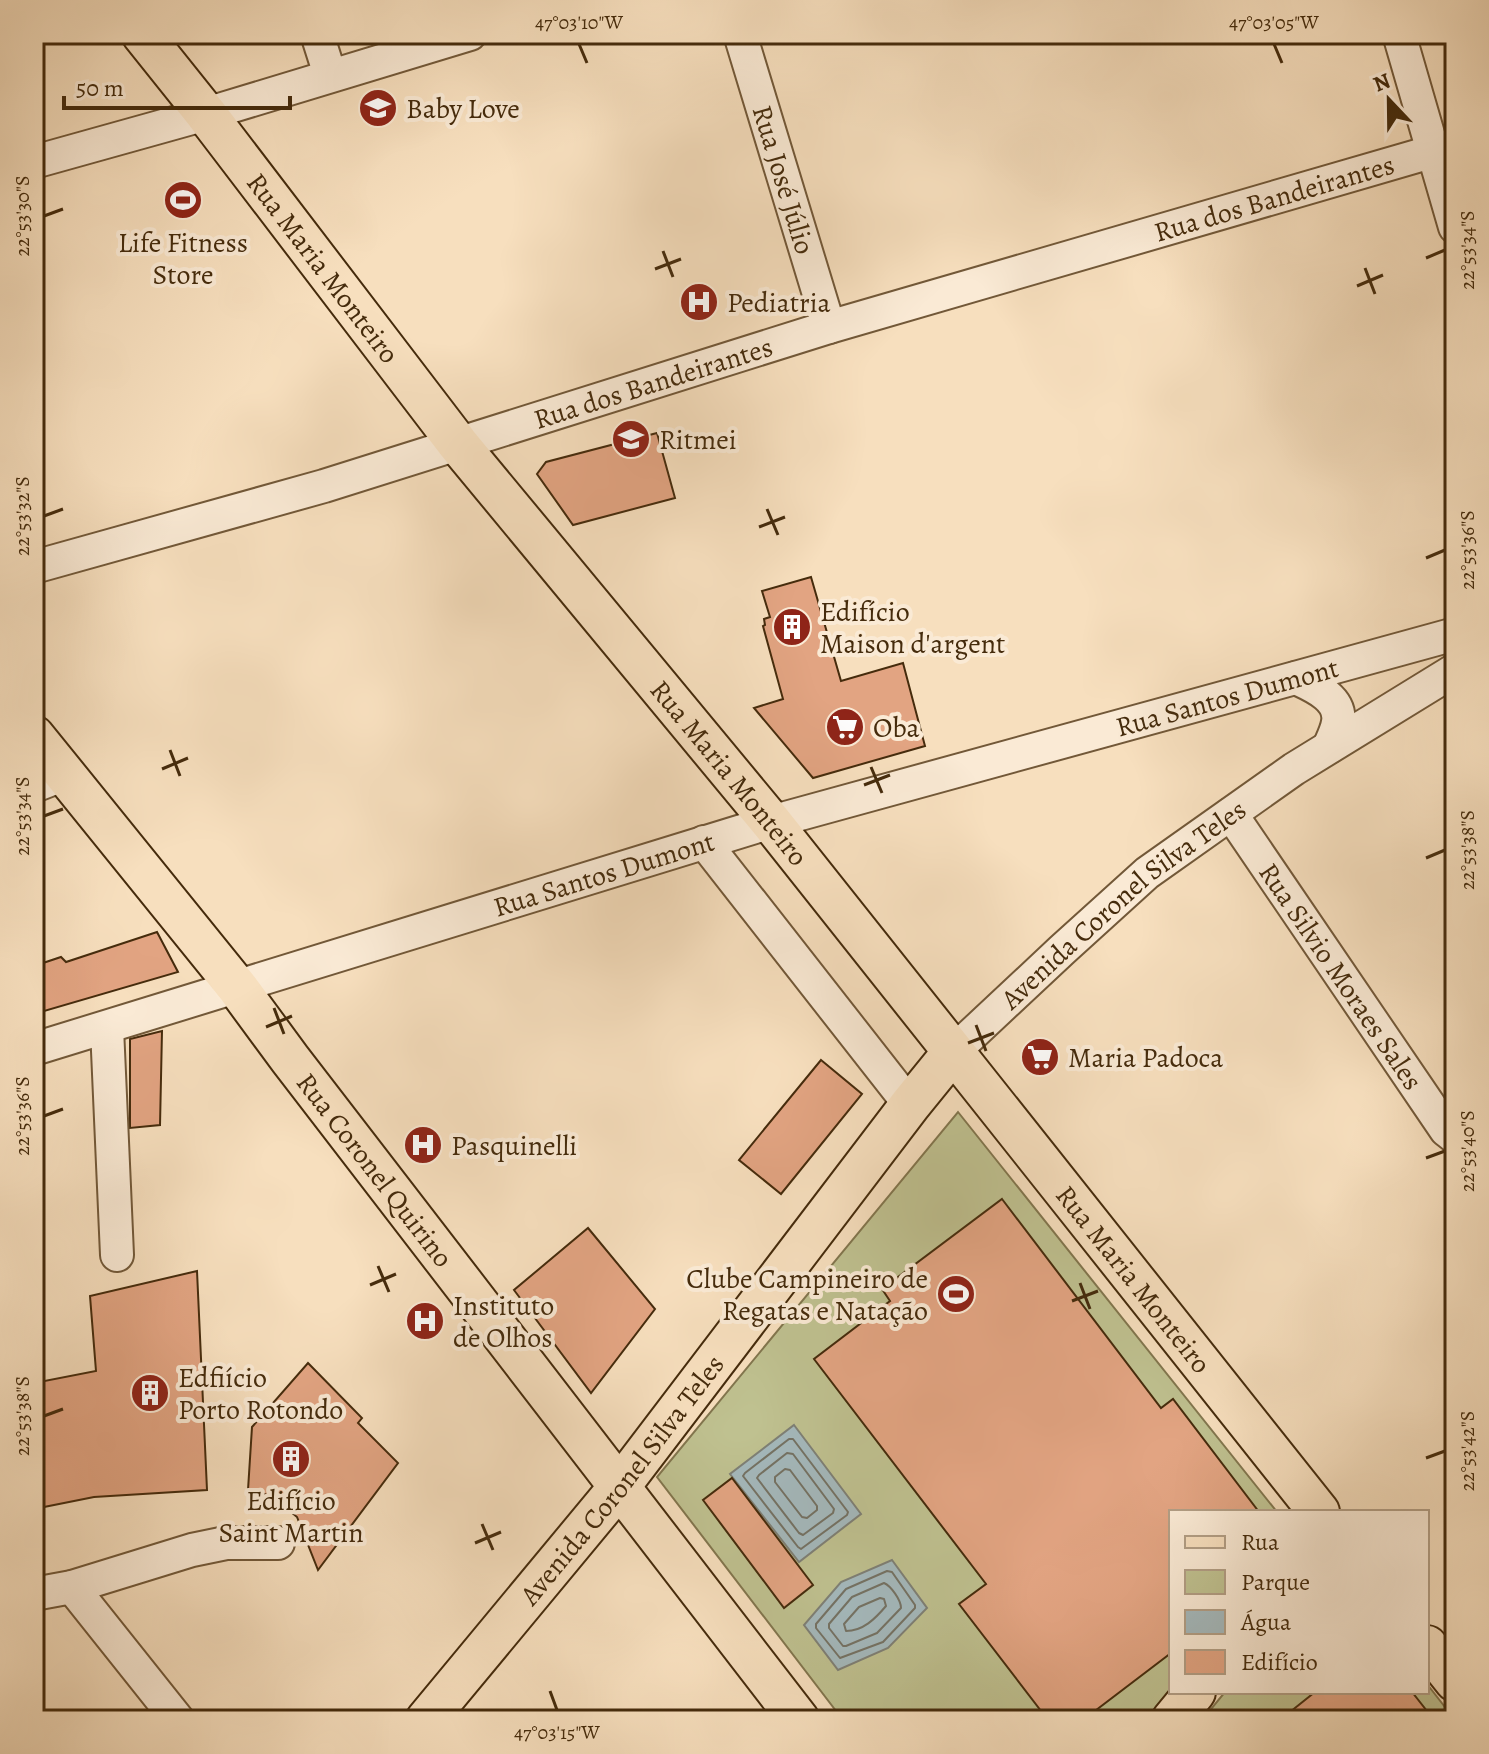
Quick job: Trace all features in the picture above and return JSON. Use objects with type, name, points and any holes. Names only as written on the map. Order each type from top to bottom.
[{"type":"main road","name":"Rua Maria Monteiro","points":[[142,34],[458,444],[771,822],[1317,1510]]},
{"type":"main road","name":"Rua Coronel Quirino","points":[[34,736],[50,780],[237,987],[799,1720]]},
{"type":"main road","name":"Avenida Coronel Silva Teles","points":[[426,1720],[620,1486],[953,1052]]},
{"type":"main road","points":[[1429,1648],[1455,1681]]},
{"type":"main road","points":[[1172,1720],[1193,1694]]},
{"type":"street","points":[[317,34],[330,75]]},
{"type":"street","points":[[34,162],[470,34]]},
{"type":"street","name":"Rua José Júlio","points":[[740,34],[829,327]]},
{"type":"street","points":[[1399,34],[1444,148],[1455,227]]},
{"type":"street","name":"Rua dos Bandeirantes","points":[[34,567],[324,486],[829,327],[1444,148]]},
{"type":"street","name":"Rua Santos Dumont","points":[[34,1049],[771,822],[1455,634]]},
{"type":"street","name":"Avenida Coronel Silva Teles","points":[[953,1052],[1147,873],[1294,769],[1455,670]]},
{"type":"street","points":[[1296,678],[1315,687],[1335,707],[1339,720],[1329,747]]},
{"type":"street","name":"Rua Silvio Moraes Sales","points":[[1231,814],[1446,1130],[1455,1137]]},
{"type":"street","points":[[704,842],[910,1105]]},
{"type":"street","points":[[107,1028],[117,1255]]},
{"type":"street","points":[[34,1594],[72,1587],[192,1550],[226,1543],[278,1543]]},
{"type":"street","points":[[72,1587],[178,1720]]},
{"type":"green space","name":"Clube Campineiro de Regatas e Natação","points":[[958,1112],[1275,1510],[1169,1510],[1169,1692],[1146,1720],[843,1720],[657,1477]]},
{"type":"green space","points":[[1429,1687],[1455,1720],[1202,1720],[1223,1694],[1429,1694]]},
{"type":"water","points":[[794,1425],[861,1514],[799,1562],[730,1474]]},
{"type":"water","points":[[892,1560],[927,1608],[888,1648],[838,1670],[804,1625],[841,1582]]},
{"type":"building","points":[[657,433],[675,498],[573,525],[537,474],[546,462]]},
{"type":"building","name":"Oba","points":[[811,577],[841,681],[903,663],[925,746],[813,778],[754,708],[783,699],[763,626],[764,619],[770,617],[762,591]]},
{"type":"building","points":[[157,932],[178,972],[34,1014],[34,966],[61,957],[66,962]]},
{"type":"building","points":[[162,1031],[160,1125],[130,1128],[130,1039]]},
{"type":"building","points":[[821,1060],[862,1094],[781,1194],[739,1160]]},
{"type":"building","points":[[1002,1199],[1161,1408],[1173,1399],[1257,1510],[1169,1510],[1169,1655],[1083,1720],[1048,1720],[959,1604],[986,1584],[814,1359],[890,1301],[882,1289]]},
{"type":"building","points":[[588,1228],[655,1309],[591,1393],[514,1290]]},
{"type":"building","name":"Edfiício Porto Rotondo","points":[[197,1271],[207,1490],[94,1497],[34,1509],[34,1383],[96,1371],[90,1296]]},
{"type":"building","points":[[308,1363],[362,1418],[358,1423],[398,1463],[318,1570],[297,1517],[272,1496],[248,1490],[252,1427]]},
{"type":"building","points":[[732,1478],[813,1585],[784,1608],[703,1500]]},
{"type":"building","points":[[1312,1694],[1414,1694],[1434,1720],[1280,1720]]},
{"type":"place","name":"Baby Love","points":[[378,108]]},
{"type":"place","name":"Life Fitness Store","points":[[183,200]]},
{"type":"place","name":"Pediatria","points":[[699,302]]},
{"type":"place","name":"Ritmei","points":[[631,439]]},
{"type":"place","name":"Edifício Maison d'argent","points":[[792,627]]},
{"type":"place","name":"Oba","points":[[845,727]]},
{"type":"place","name":"Maria Padoca","points":[[1040,1057]]},
{"type":"place","name":"Pasquinelli","points":[[423,1145]]},
{"type":"place","name":"Clube Campineiro de Regatas e Natação","points":[[956,1294]]},
{"type":"place","name":"Instituto de Olhos","points":[[425,1321]]},
{"type":"place","name":"Edfiício Porto Rotondo","points":[[150,1393]]},
{"type":"place","name":"Edifício Saint Martin","points":[[291,1459]]}]
